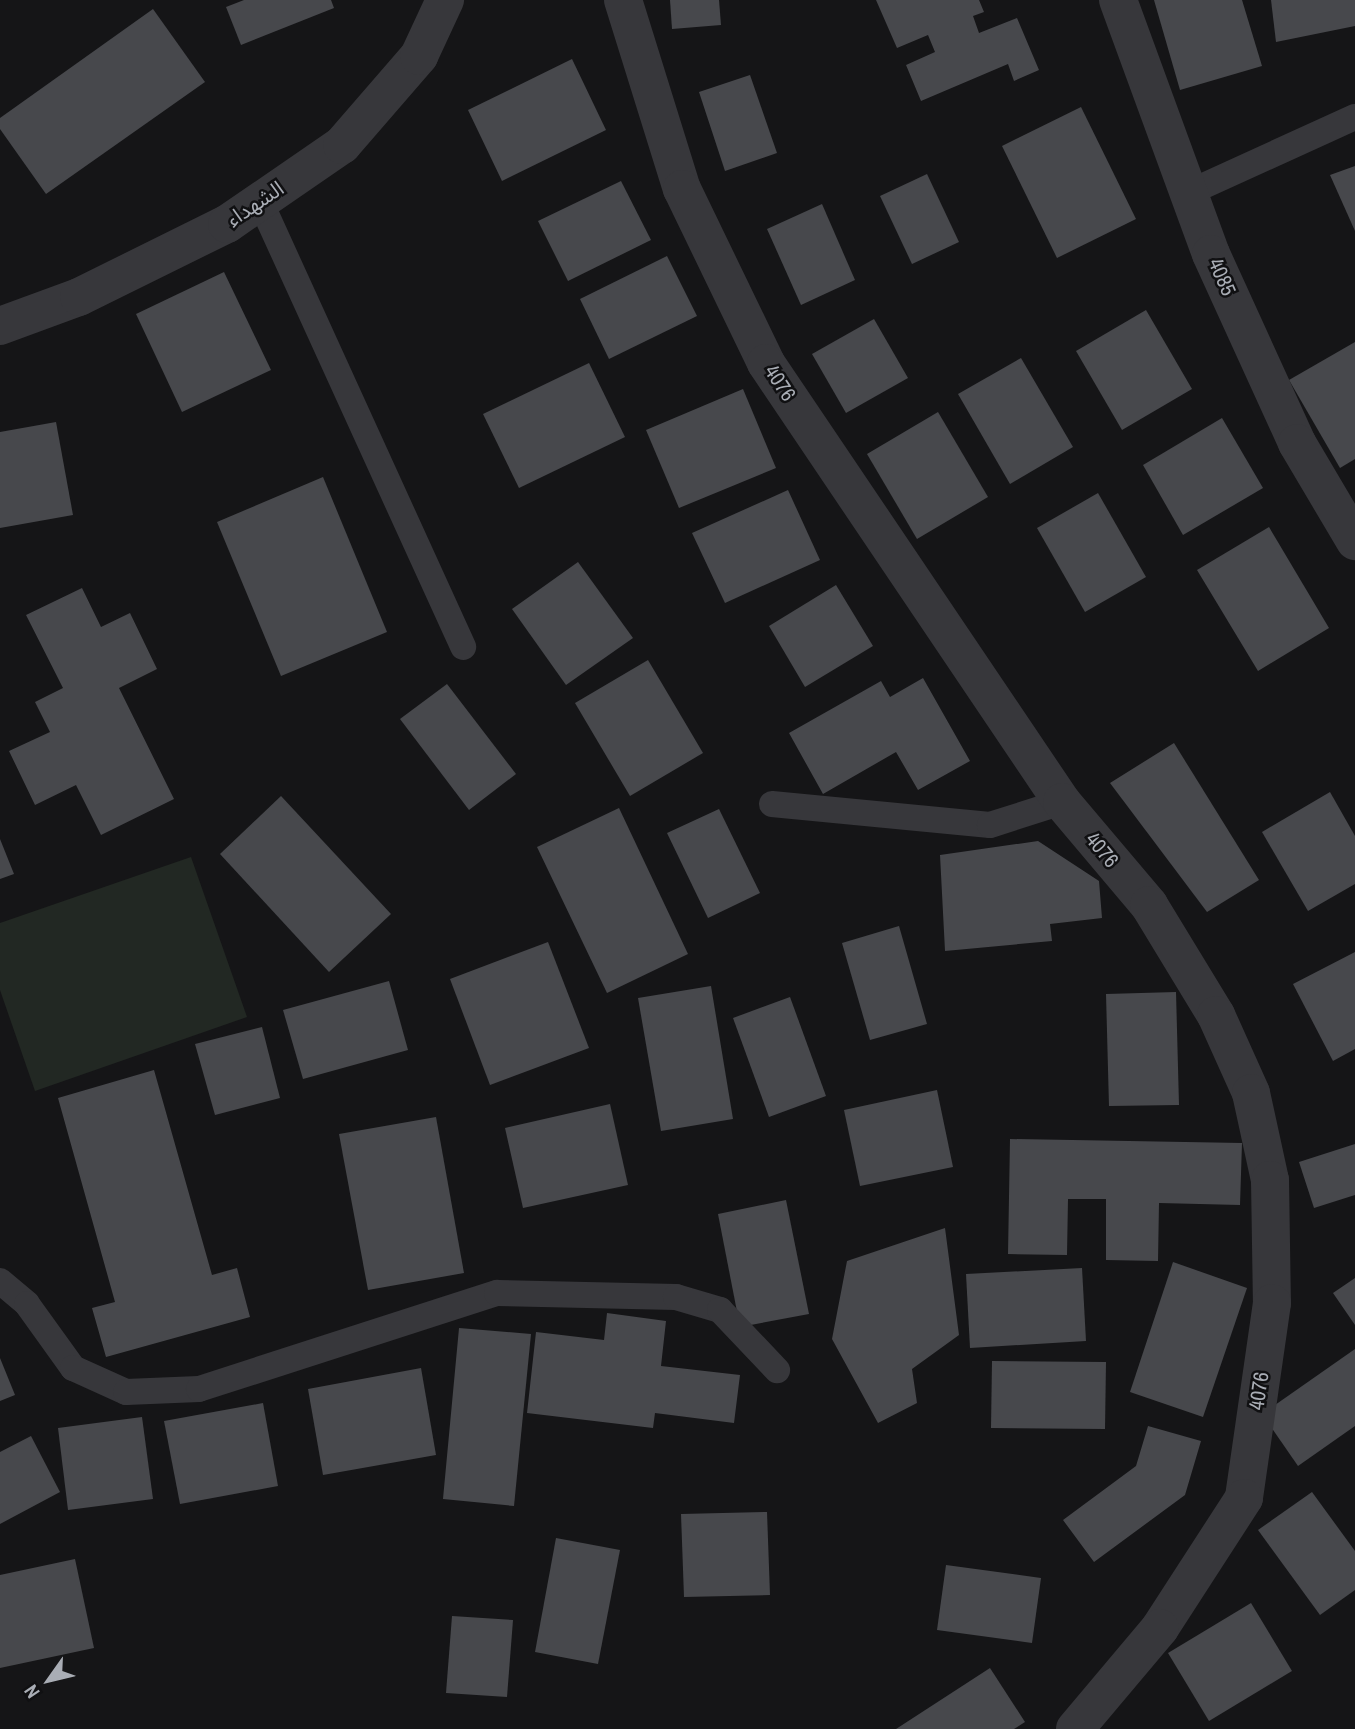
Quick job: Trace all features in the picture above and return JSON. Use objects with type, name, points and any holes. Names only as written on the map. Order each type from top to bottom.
[{"type":"street","name":"الشهداء","points":[[0,326],[79,297],[227,224],[342,145],[419,56],[445,0]]},
{"type":"street","name":"4076","points":[[623,0],[682,189],[766,362],[1062,802],[1149,905],[1216,1015],[1251,1093],[1270,1180],[1272,1303],[1244,1498],[1160,1628],[1075,1729]]},
{"type":"street","name":"4085","points":[[1118,0],[1188,193],[1297,443],[1355,541]]},
{"type":"lane","points":[[1188,193],[1355,117]]},
{"type":"lane","points":[[260,201],[463,648]]},
{"type":"lane","points":[[772,804],[990,825],[1062,802]]},
{"type":"lane","points":[[0,1281],[27,1304],[73,1368],[126,1392],[199,1389],[497,1293],[676,1297],[720,1310],[777,1370]]},
{"type":"shaded area","points":[[191,857],[247,1017],[35,1091],[0,990],[0,923]]},
{"type":"building","points":[[244,0],[331,0],[334,8],[241,45],[226,7]]},
{"type":"building","points":[[670,0],[719,0],[721,25],[672,29]]},
{"type":"building","points":[[876,0],[979,0],[984,12],[973,16],[979,33],[1017,18],[1039,70],[1014,81],[1008,64],[921,101],[906,65],[935,52],[928,35],[897,48]]},
{"type":"building","points":[[1154,0],[1242,0],[1262,66],[1180,90]]},
{"type":"building","points":[[1271,0],[1355,0],[1355,26],[1276,42]]},
{"type":"building","points":[[153,9],[205,82],[46,194],[0,129],[0,118]]},
{"type":"building","points":[[572,59],[606,130],[502,181],[468,110]]},
{"type":"building","points":[[750,75],[777,153],[725,171],[699,92]]},
{"type":"building","points":[[1081,107],[1136,219],[1057,258],[1002,146]]},
{"type":"building","points":[[1355,166],[1355,231],[1330,175]]},
{"type":"building","points":[[927,174],[959,242],[912,264],[880,196]]},
{"type":"building","points":[[621,181],[651,240],[568,281],[538,221]]},
{"type":"building","points":[[822,204],[855,280],[801,305],[767,229]]},
{"type":"building","points":[[667,256],[697,316],[609,359],[580,299]]},
{"type":"building","points":[[224,272],[271,370],[182,412],[136,314]]},
{"type":"building","points":[[1146,310],[1192,389],[1122,430],[1076,351]]},
{"type":"building","points":[[874,319],[908,378],[846,413],[812,354]]},
{"type":"building","points":[[1355,342],[1355,459],[1340,468],[1289,380]]},
{"type":"building","points":[[1021,358],[1073,447],[1010,484],[958,394]]},
{"type":"building","points":[[589,363],[625,437],[519,488],[483,414]]},
{"type":"building","points":[[743,389],[776,468],[679,508],[646,430]]},
{"type":"building","points":[[938,412],[988,497],[917,539],[867,454]]},
{"type":"building","points":[[1222,418],[1263,488],[1183,535],[1143,465]]},
{"type":"building","points":[[56,422],[73,515],[0,528],[0,432]]},
{"type":"building","points":[[323,477],[387,632],[281,676],[217,522]]},
{"type":"building","points":[[788,490],[820,560],[725,603],[692,533]]},
{"type":"building","points":[[1098,493],[1146,577],[1085,612],[1037,528]]},
{"type":"building","points":[[1269,527],[1329,628],[1258,671],[1197,570]]},
{"type":"building","points":[[578,562],[633,638],[566,685],[512,609]]},
{"type":"building","points":[[836,585],[873,646],[805,687],[769,626]]},
{"type":"building","points":[[82,588],[101,627],[130,613],[157,669],[119,688],[174,799],[101,835],[76,785],[35,805],[9,751],[50,732],[35,702],[63,688],[26,615]]},
{"type":"building","points":[[648,660],[703,753],[630,796],[575,703]]},
{"type":"building","points":[[923,678],[970,761],[918,790],[896,752],[823,794],[789,733],[881,681],[890,697]]},
{"type":"building","points":[[447,684],[516,774],[469,810],[400,719]]},
{"type":"building","points":[[1174,743],[1259,880],[1207,912],[1110,783]]},
{"type":"building","points":[[1330,792],[1355,836],[1355,884],[1308,911],[1262,832]]},
{"type":"building","points":[[281,796],[391,914],[329,972],[220,854]]},
{"type":"building","points":[[619,808],[688,954],[607,993],[537,847]]},
{"type":"building","points":[[719,809],[760,893],[708,918],[667,833]]},
{"type":"building","points":[[0,839],[14,874],[0,879]]},
{"type":"building","points":[[1038,841],[1099,881],[1102,918],[1050,924],[1052,941],[945,951],[940,855]]},
{"type":"building","points":[[899,926],[927,1024],[870,1040],[842,943]]},
{"type":"building","points":[[548,942],[589,1048],[490,1085],[450,979]]},
{"type":"building","points":[[1355,952],[1355,1049],[1333,1061],[1293,984]]},
{"type":"building","points":[[389,981],[408,1050],[303,1079],[283,1010]]},
{"type":"building","points":[[711,986],[733,1119],[661,1131],[638,998]]},
{"type":"building","points":[[1176,992],[1179,1105],[1109,1106],[1106,994]]},
{"type":"building","points":[[790,997],[826,1096],[769,1117],[733,1018]]},
{"type":"building","points":[[262,1027],[280,1098],[215,1115],[195,1044]]},
{"type":"building","points":[[154,1070],[212,1275],[237,1268],[250,1317],[106,1357],[92,1308],[115,1302],[58,1098]]},
{"type":"building","points":[[937,1090],[953,1167],[860,1186],[844,1110]]},
{"type":"building","points":[[610,1104],[628,1185],[523,1208],[505,1128]]},
{"type":"building","points":[[436,1117],[464,1273],[368,1290],[339,1134]]},
{"type":"building","points":[[1010,1139],[1242,1143],[1240,1205],[1159,1203],[1158,1261],[1106,1260],[1106,1199],[1068,1199],[1067,1255],[1008,1254]]},
{"type":"building","points":[[1355,1144],[1355,1195],[1314,1208],[1299,1162]]},
{"type":"building","points":[[786,1200],[809,1314],[740,1327],[718,1214]]},
{"type":"building","points":[[945,1228],[959,1335],[912,1369],[917,1403],[878,1423],[832,1339],[847,1261]]},
{"type":"building","points":[[1173,1262],[1247,1288],[1203,1417],[1130,1392]]},
{"type":"building","points":[[1082,1268],[1086,1341],[970,1348],[966,1274]]},
{"type":"building","points":[[1355,1278],[1355,1325],[1333,1293]]},
{"type":"building","points":[[607,1313],[666,1321],[661,1366],[740,1375],[734,1423],[655,1413],[653,1428],[527,1413],[536,1332],[604,1340]]},
{"type":"building","points":[[459,1328],[531,1334],[514,1506],[443,1499]]},
{"type":"building","points":[[1355,1349],[1355,1426],[1298,1466],[1262,1414]]},
{"type":"building","points":[[0,1358],[15,1395],[0,1401]]},
{"type":"building","points":[[992,1361],[1106,1362],[1105,1429],[991,1428]]},
{"type":"building","points":[[421,1368],[436,1455],[323,1475],[308,1389]]},
{"type":"building","points":[[263,1403],[278,1486],[180,1504],[164,1421]]},
{"type":"building","points":[[142,1417],[153,1499],[68,1510],[58,1428]]},
{"type":"building","points":[[1148,1426],[1201,1441],[1185,1495],[1094,1562],[1063,1520],[1136,1466]]},
{"type":"building","points":[[31,1436],[60,1492],[0,1524],[0,1452]]},
{"type":"building","points":[[1312,1492],[1355,1551],[1355,1590],[1320,1615],[1258,1530]]},
{"type":"building","points":[[767,1512],[770,1595],[684,1597],[681,1514]]},
{"type":"building","points":[[556,1538],[620,1550],[598,1664],[535,1652]]},
{"type":"building","points":[[75,1559],[94,1648],[0,1668],[0,1575]]},
{"type":"building","points":[[946,1565],[1041,1578],[1032,1643],[937,1630]]},
{"type":"building","points":[[1251,1603],[1292,1671],[1209,1721],[1168,1653]]},
{"type":"building","points":[[452,1616],[513,1620],[507,1697],[446,1693]]},
{"type":"building","points":[[990,1668],[1025,1722],[1014,1729],[896,1729]]}]
